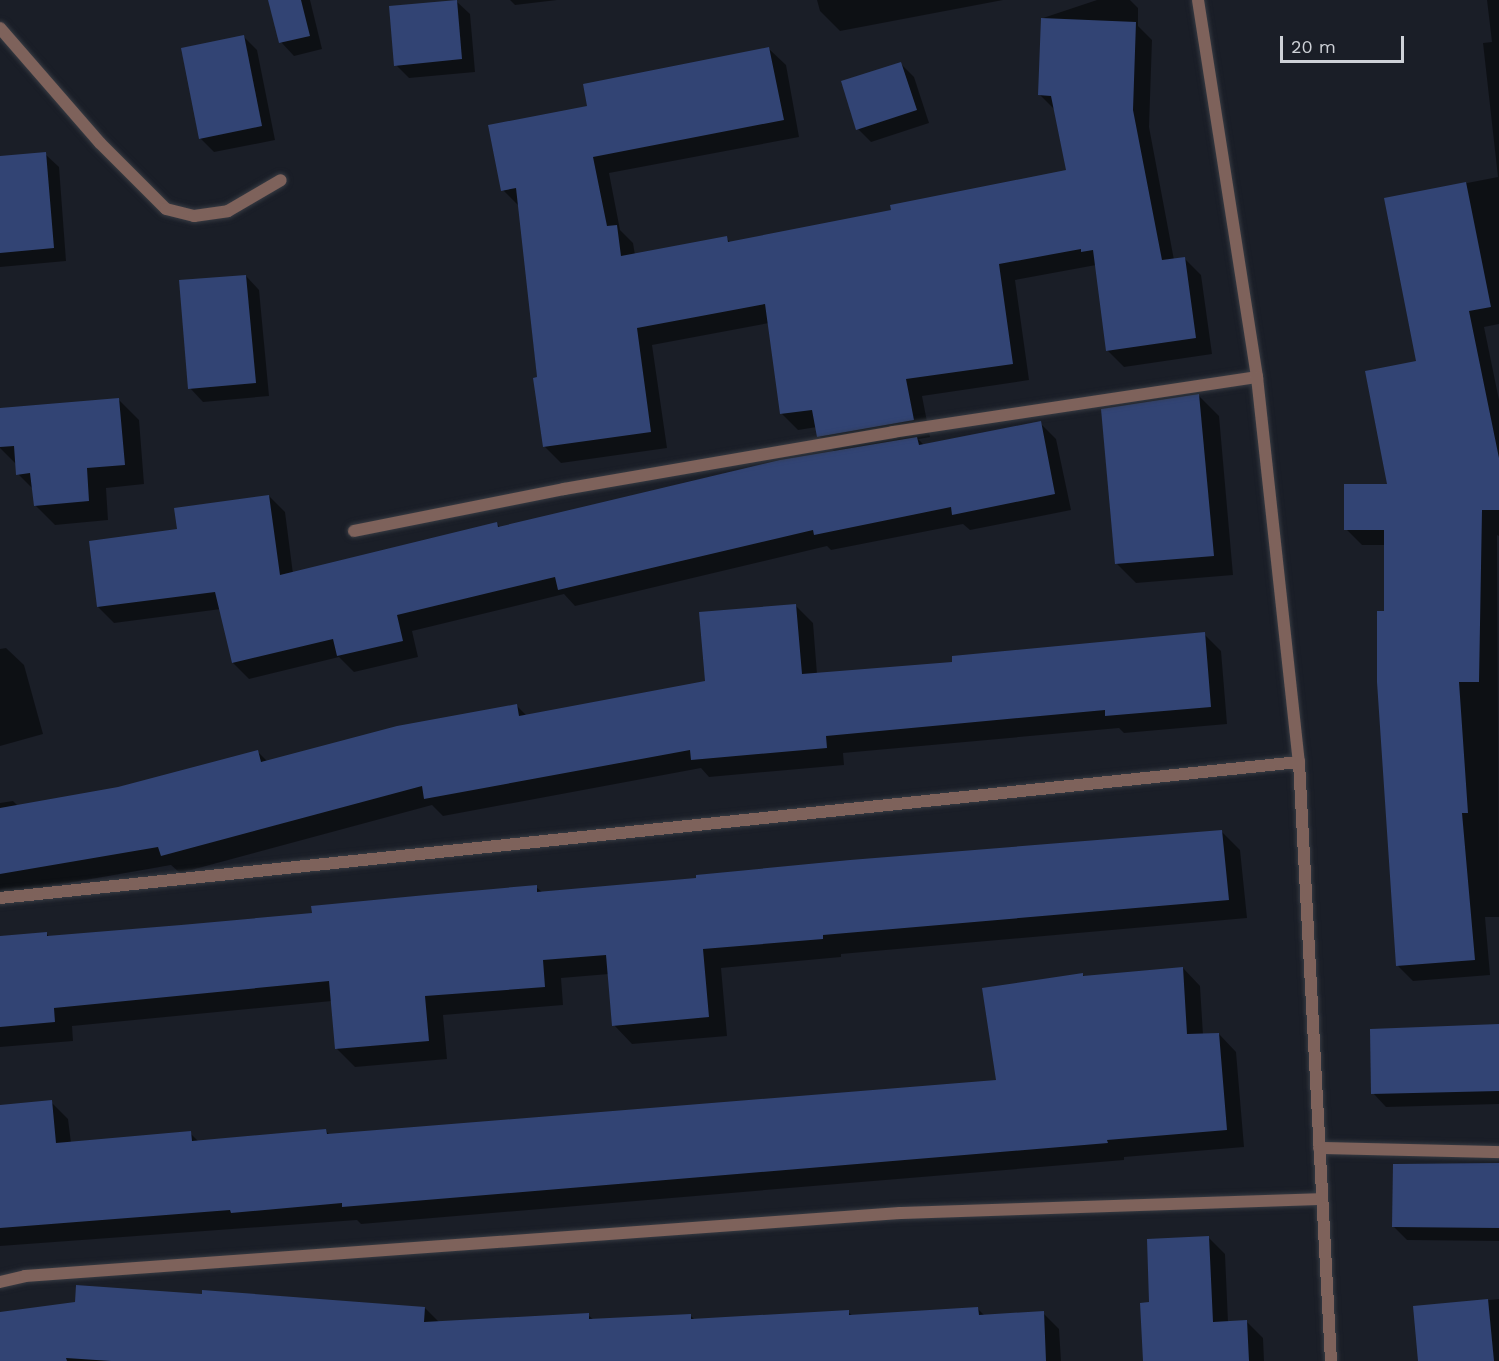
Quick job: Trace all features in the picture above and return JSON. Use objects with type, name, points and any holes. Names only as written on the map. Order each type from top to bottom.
[{"type":"street","points":[[1198,0],[1257,377],[1299,762],[1320,1199],[1331,1361]]},
{"type":"street","points":[[0,28],[100,143],[166,209],[194,216],[228,211],[281,180]]},
{"type":"street","points":[[354,531],[564,489],[893,432],[1257,377]]},
{"type":"street","points":[[0,898],[1299,762]]},
{"type":"street","points":[[1319,1148],[1499,1152]]},
{"type":"street","points":[[0,1282],[25,1276],[900,1213],[1320,1199]]},
{"type":"building","points":[[268,0],[301,0],[310,36],[279,43]]},
{"type":"building","points":[[457,0],[462,59],[394,66],[389,6]]},
{"type":"building","points":[[1041,18],[1136,22],[1133,110],[1162,260],[1185,257],[1196,338],[1106,351],[1093,250],[1081,252],[1081,249],[999,264],[1013,364],[906,379],[914,420],[817,437],[812,410],[780,414],[765,304],[637,328],[651,432],[543,447],[533,378],[537,377],[516,188],[501,191],[488,125],[587,106],[583,84],[769,47],[784,120],[593,157],[607,226],[617,225],[621,256],[727,236],[728,242],[891,210],[890,205],[1066,170],[1051,96],[1038,95]]},
{"type":"building","points":[[244,35],[262,126],[199,139],[181,48]]},
{"type":"building","points":[[901,62],[917,110],[856,130],[841,81]]},
{"type":"building","points":[[46,152],[54,248],[0,253],[0,156]]},
{"type":"building","points":[[1466,182],[1491,307],[1469,311],[1499,458],[1499,510],[1482,510],[1479,682],[1459,682],[1468,813],[1462,813],[1475,960],[1396,966],[1377,682],[1377,611],[1384,611],[1384,530],[1344,530],[1344,484],[1387,484],[1365,371],[1416,361],[1384,198]]},
{"type":"building","points":[[246,275],[256,383],[188,389],[179,280]]},
{"type":"building","points":[[1199,394],[1214,556],[1115,564],[1101,409]]},
{"type":"building","points":[[119,398],[125,465],[87,468],[89,501],[34,506],[30,473],[16,475],[14,446],[0,447],[0,408]]},
{"type":"building","points":[[1041,421],[1055,494],[952,515],[951,507],[814,535],[813,530],[558,590],[555,577],[397,615],[403,641],[337,656],[333,639],[232,663],[215,592],[97,607],[89,541],[177,529],[174,508],[269,495],[280,575],[497,522],[498,527],[780,460],[917,437],[919,445]]},
{"type":"building","points":[[796,604],[802,674],[952,662],[952,656],[1205,632],[1211,707],[1105,716],[1105,710],[826,736],[827,748],[691,760],[690,750],[424,799],[422,786],[161,856],[158,847],[0,874],[0,808],[118,787],[258,750],[261,762],[397,726],[517,704],[519,716],[705,681],[699,612]]},
{"type":"building","points":[[1222,830],[1229,900],[823,935],[823,939],[703,949],[709,1017],[612,1026],[606,955],[543,960],[545,987],[425,996],[429,1041],[335,1049],[329,981],[54,1008],[55,1022],[0,1027],[0,936],[47,932],[47,936],[181,925],[312,913],[311,906],[426,895],[537,885],[537,892],[696,878],[696,875],[850,860]]},
{"type":"building","points":[[1183,967],[1187,1034],[1219,1033],[1227,1130],[1107,1140],[1108,1143],[342,1207],[342,1203],[231,1213],[230,1210],[0,1228],[0,1105],[52,1100],[56,1143],[191,1131],[192,1141],[326,1129],[327,1134],[996,1080],[982,988],[1083,973],[1083,976]]},
{"type":"building","points":[[1499,1024],[1499,1091],[1371,1094],[1370,1029]]},
{"type":"building","points":[[1499,1163],[1499,1228],[1392,1227],[1393,1164]]},
{"type":"building","points":[[1209,1236],[1213,1322],[1247,1320],[1249,1361],[1143,1361],[1140,1303],[1149,1302],[1147,1239]]},
{"type":"building","points":[[76,1285],[202,1294],[202,1290],[425,1307],[424,1322],[589,1313],[589,1319],[691,1314],[691,1319],[849,1310],[849,1315],[978,1307],[979,1315],[1044,1311],[1046,1361],[111,1361],[66,1358],[67,1361],[0,1361],[0,1312],[75,1302]]},
{"type":"building","points":[[1488,1299],[1494,1361],[1418,1361],[1413,1306]]}]
